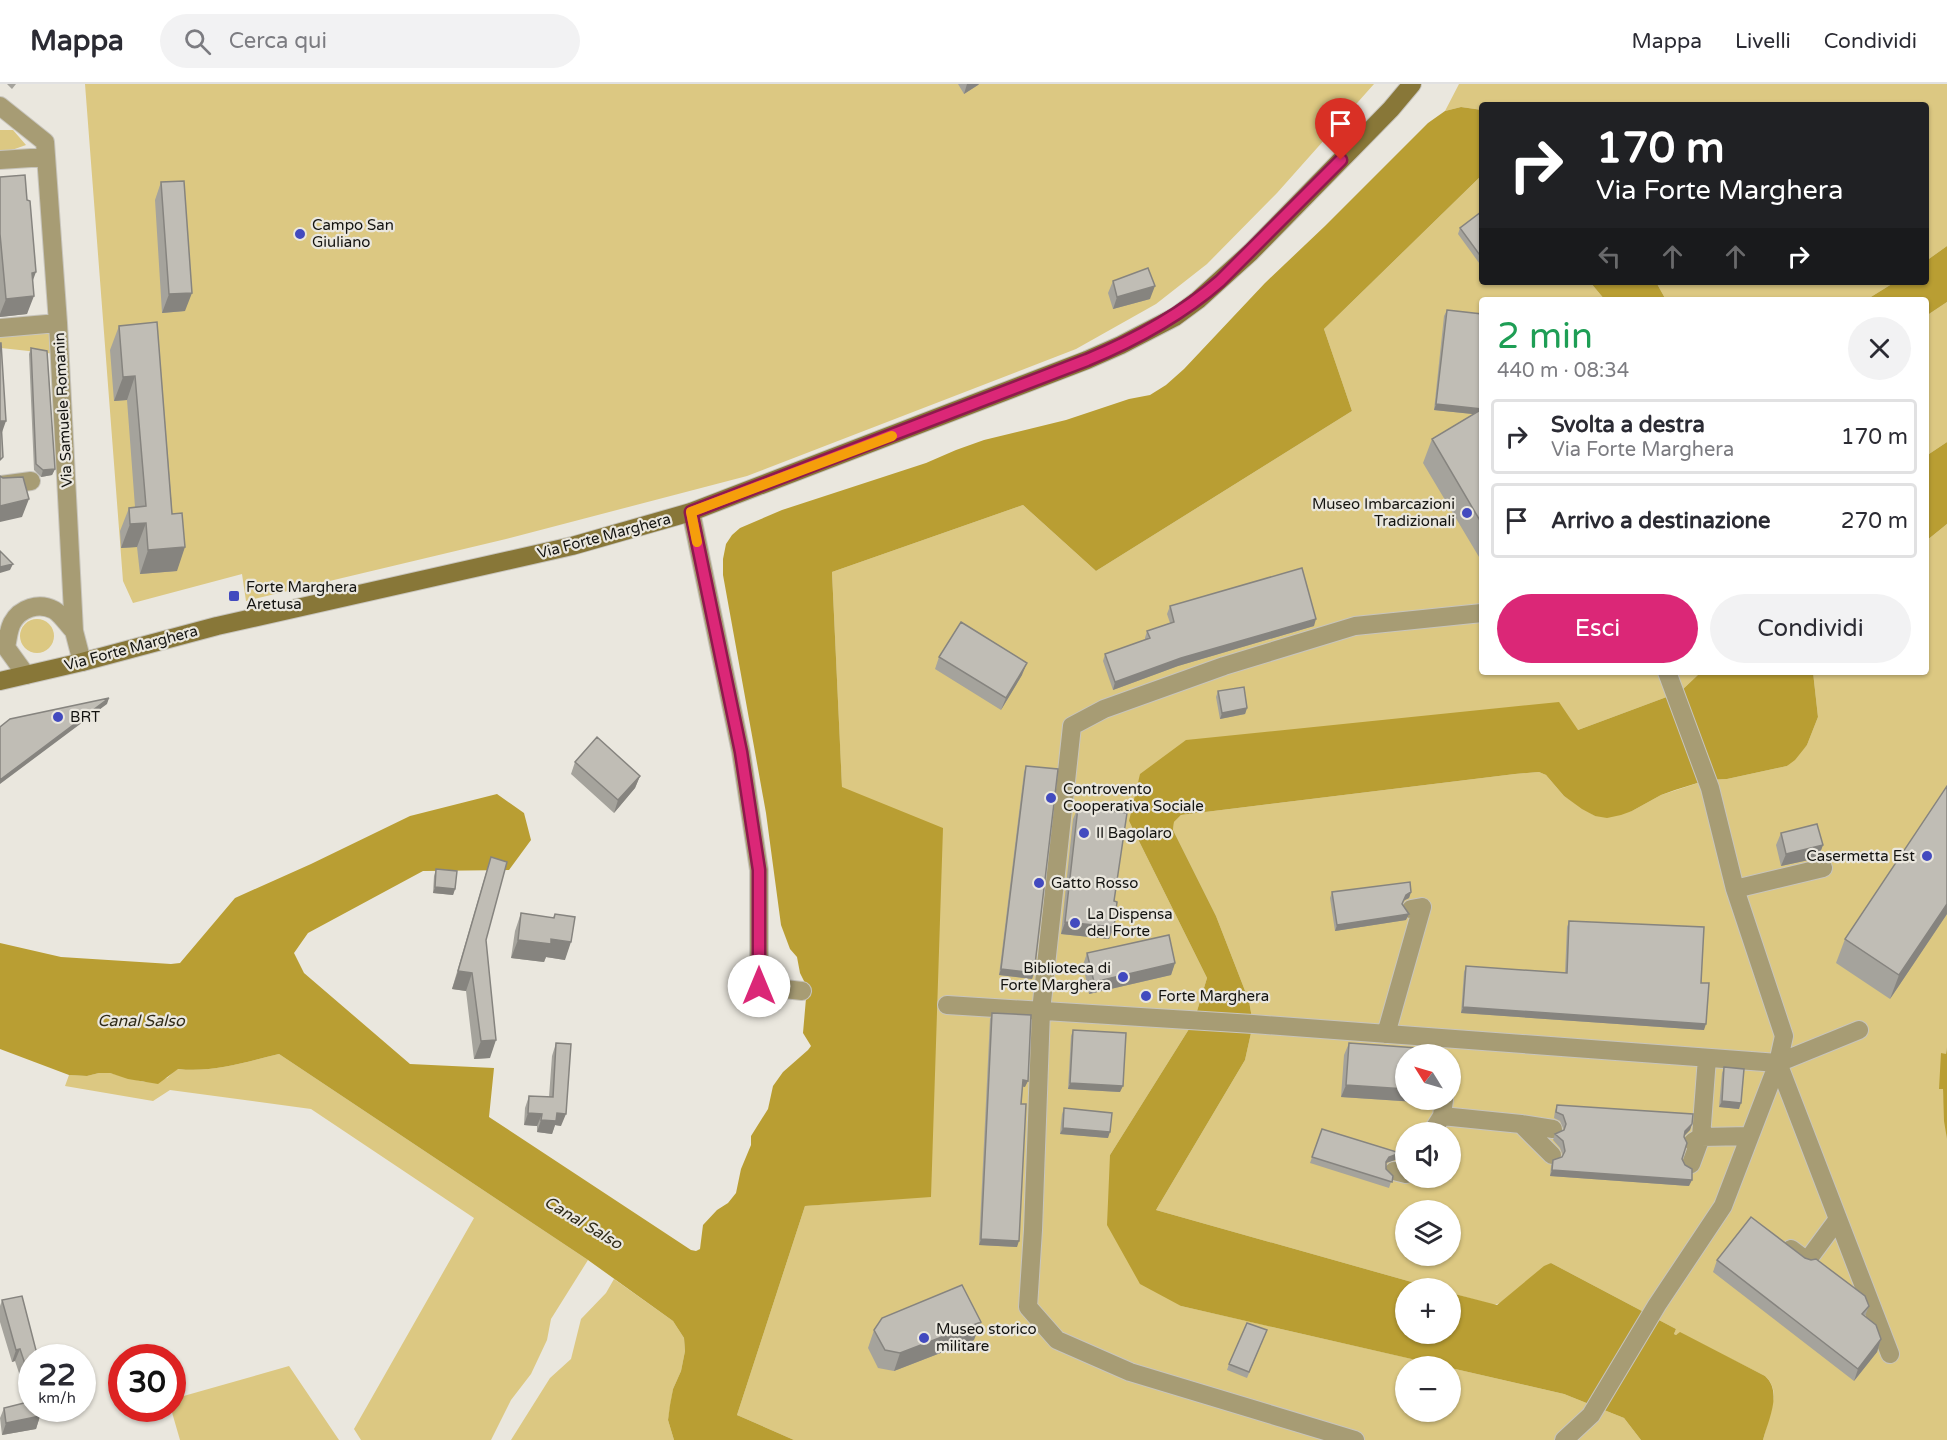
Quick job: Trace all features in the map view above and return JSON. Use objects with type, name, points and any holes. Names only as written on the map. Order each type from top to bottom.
[{"type":"street","name":"Via Forte Marghera","points":[[0,681],[217,626],[573,546],[691,512],[1087,360],[1175,316],[1198,300],[1251,252],[1391,109],[1412,84]]},
{"type":"street","points":[[1391,109],[1420,84]]},
{"type":"street","name":"Via Samuele Romanin","points":[[0,106],[45,142],[58,323],[74,631],[82,662]]},
{"type":"street","points":[[0,160],[46,157]]},
{"type":"street","points":[[0,328],[58,323]]},
{"type":"street","points":[[0,485],[31,481]]},
{"type":"street","points":[[691,512],[741,752],[759,870],[759,986],[802,991]]},
{"type":"street","points":[[26,675],[3,643],[16,617],[32,607],[42,606],[61,615],[74,631]]},
{"type":"street","points":[[1355,1440],[1130,1372],[1057,1340],[1028,1307],[1041,1011],[1072,726],[1104,709],[1224,666],[1355,626],[1479,613]]},
{"type":"street","points":[[1564,1440],[1591,1415],[1657,1305],[1723,1206],[1778,1063],[1784,1036],[1735,889],[1710,788],[1669,677]]},
{"type":"street","points":[[1735,889],[1823,868]]},
{"type":"street","points":[[1386,1034],[1422,907],[1411,909]]},
{"type":"street","points":[[947,1005],[1386,1034],[1435,1044]]},
{"type":"street","points":[[1461,1047],[1778,1063],[1859,1030]]},
{"type":"street","points":[[1691,1164],[1697,1139],[1707,1058]]},
{"type":"street","points":[[1778,1063],[1890,1354]]},
{"type":"street","points":[[1453,1110],[1553,1129]]},
{"type":"street","points":[[1521,1124],[1552,1155]]},
{"type":"street","points":[[1697,1139],[1750,1136]]},
{"type":"street","points":[[1779,1240],[1807,1262],[1838,1219]]},
{"type":"shaded area","points":[[85,84],[1374,84],[1277,193],[1207,264],[1156,304],[1076,349],[747,476],[506,539],[246,601],[242,574],[133,603],[123,581]]},
{"type":"shaded area","points":[[1459,84],[1947,84],[1947,246],[1929,259],[1929,102],[1479,102],[1479,110],[1461,107],[1445,111]]},
{"type":"shaded area","points":[[0,130],[13,130],[26,145],[12,150],[0,150]]},
{"type":"shaded area","name":"Forte Marghera","points":[[1479,178],[1479,285],[1592,285],[1602,297],[1479,297],[1479,675],[1698,675],[1680,692],[1578,730],[1129,821],[1207,978],[1194,1021],[1110,1155],[1181,1306],[1399,1356],[1395,1356],[1395,1422],[1461,1422],[1461,1370],[1564,1394],[1624,1418],[1641,1440],[794,1440],[737,1415],[805,1206],[931,1196],[842,788],[832,572],[1023,505],[1096,571],[1352,411],[1324,329]]},
{"type":"shaded area","points":[[1658,285],[1890,285],[1871,297],[1664,297]]},
{"type":"shaded area","points":[[1947,302],[1947,442],[1929,454],[1929,314]]},
{"type":"shaded area","points":[[54,329],[56,354],[1,348],[0,352],[0,333]]},
{"type":"shaded area","name":"Forte Marghera","points":[[1947,524],[1947,1047],[1946,1054],[1942,1054],[1940,1089],[1943,1089],[1947,1139],[1947,1440],[1763,1440],[1774,1397],[1772,1385],[1765,1376],[1680,1333],[1674,1334],[1676,1329],[1551,1263],[1500,1303],[1494,1305],[1461,1296],[1461,1278],[1397,1278],[1156,1210],[1245,1060],[1253,1024],[1249,1001],[1216,916],[1173,830],[1174,822],[1181,815],[1539,772],[1546,775],[1564,796],[1595,816],[1632,811],[1661,795],[1707,780],[1727,779],[1787,766],[1807,745],[1818,717],[1813,675],[1929,675],[1929,539]]},
{"type":"shaded area","points":[[37,619],[49,624],[54,636],[49,648],[37,653],[25,648],[20,636],[25,624]]},
{"type":"shaded area","points":[[279,1054],[588,1260],[551,1319],[547,1340],[531,1374],[511,1400],[491,1440],[361,1440],[354,1429],[474,1218],[311,1109],[170,1090],[153,1101],[65,1086],[69,1075],[87,1076],[110,1073],[144,1082],[167,1078],[177,1069],[216,1068]]},
{"type":"shaded area","points":[[614,1279],[673,1321],[684,1338],[685,1351],[681,1371],[673,1389],[668,1420],[674,1440],[511,1440],[550,1378],[571,1359],[581,1319],[606,1293]]},
{"type":"shaded area","points":[[289,1366],[339,1440],[180,1440],[175,1422],[186,1422],[186,1395]]},
{"type":"water","name":"Canal Salso","points":[[1461,107],[1479,110],[1479,178],[1324,329],[1352,411],[1096,571],[1023,505],[832,572],[842,787],[943,828],[931,1197],[805,1206],[737,1415],[794,1440],[674,1440],[668,1420],[673,1389],[681,1371],[685,1351],[684,1338],[673,1321],[588,1260],[279,1054],[216,1068],[178,1069],[158,1084],[128,1079],[110,1073],[87,1076],[69,1075],[0,1049],[0,943],[61,957],[180,963],[235,898],[410,816],[497,794],[524,813],[531,840],[509,870],[423,871],[308,933],[294,953],[304,973],[410,1064],[494,1068],[489,1117],[691,1250],[700,1249],[703,1225],[736,1193],[741,1169],[751,1145],[751,1136],[768,1109],[773,1086],[783,1072],[811,1046],[803,1033],[807,987],[800,973],[797,957],[790,949],[781,925],[766,813],[723,575],[726,544],[740,528],[782,510],[926,463],[984,440],[1066,420],[1129,399],[1150,395],[1184,369],[1265,283],[1428,123],[1445,111]]},
{"type":"water","points":[[1947,246],[1947,302],[1929,314],[1929,297],[1871,297],[1890,285],[1929,285],[1929,259]]},
{"type":"water","points":[[1592,285],[1658,285],[1664,297],[1602,297]]},
{"type":"water","points":[[1947,442],[1947,524],[1929,539],[1929,454]]},
{"type":"water","points":[[1698,675],[1813,675],[1818,717],[1807,745],[1787,766],[1727,779],[1707,780],[1661,795],[1621,815],[1607,818],[1595,816],[1564,796],[1546,775],[1539,772],[1181,815],[1174,822],[1173,830],[1216,916],[1249,1001],[1253,1024],[1245,1060],[1156,1210],[1397,1278],[1395,1278],[1395,1344],[1461,1344],[1461,1296],[1497,1305],[1544,1266],[1551,1263],[1676,1329],[1674,1334],[1680,1332],[1765,1376],[1773,1390],[1774,1398],[1763,1440],[1641,1440],[1624,1418],[1564,1394],[1461,1370],[1461,1356],[1399,1356],[1181,1306],[1140,1284],[1107,1225],[1110,1155],[1194,1021],[1207,978],[1129,821],[1140,774],[1186,740],[1559,702],[1578,730],[1680,692]]},
{"type":"water","points":[[1947,1047],[1947,1139],[1943,1089],[1939,1089],[1941,1053],[1946,1054]]},
{"type":"building","points":[[25,175],[27,200],[30,201],[36,272],[32,273],[34,296],[6,299],[0,234],[0,177]]},
{"type":"building","points":[[184,181],[192,293],[169,294],[161,182]]},
{"type":"building","points":[[1479,214],[1479,254],[1460,228]]},
{"type":"building","points":[[1148,268],[1155,286],[1117,297],[1113,281]]},
{"type":"building","points":[[1447,310],[1479,314],[1479,409],[1436,404]]},
{"type":"building","points":[[157,322],[172,514],[182,513],[185,547],[148,550],[146,523],[130,524],[129,508],[146,506],[135,376],[123,377],[119,326]]},
{"type":"building","points":[[0,343],[6,421],[1,421],[3,457],[0,460]]},
{"type":"building","points":[[31,348],[47,351],[55,469],[43,470],[36,464]]},
{"type":"building","points":[[1479,411],[1479,519],[1432,439]]},
{"type":"building","points":[[0,476],[3,478],[23,477],[29,499],[0,506]]},
{"type":"building","points":[[0,551],[13,564],[0,567]]},
{"type":"building","points":[[1302,568],[1316,619],[1181,658],[1115,682],[1105,654],[1150,638],[1147,631],[1174,622],[1170,606]]},
{"type":"building","points":[[961,622],[1027,663],[1006,698],[939,657]]},
{"type":"building","points":[[1244,687],[1247,708],[1222,713],[1218,691]]},
{"type":"building","points":[[109,698],[0,780],[0,727],[10,719]]},
{"type":"building","points":[[597,737],[640,776],[618,800],[575,762]]},
{"type":"building","points":[[1026,766],[1058,769],[1034,973],[1001,969]]},
{"type":"building","name":"Casermetta Est","points":[[1947,786],[1947,904],[1899,975],[1845,939]]},
{"type":"building","points":[[1078,807],[1127,813],[1114,901],[1117,902],[1114,927],[1065,922]]},
{"type":"building","points":[[1817,824],[1823,845],[1786,854],[1781,833]]},
{"type":"building","points":[[491,857],[507,862],[486,940],[496,1040],[481,1041],[472,973],[458,971]]},
{"type":"building","points":[[436,869],[457,871],[455,889],[435,887]]},
{"type":"building","points":[[1410,882],[1411,892],[1406,895],[1402,904],[1409,914],[1337,925],[1332,892]]},
{"type":"building","points":[[521,913],[554,918],[555,914],[575,917],[571,942],[551,939],[551,944],[518,940]]},
{"type":"building","points":[[1569,921],[1704,927],[1701,983],[1709,983],[1706,1024],[1463,1007],[1466,966],[1567,973]]},
{"type":"building","points":[[1169,935],[1175,963],[1094,982],[1087,953]]},
{"type":"building","points":[[992,1013],[1031,1015],[1028,1081],[1023,1080],[1021,1104],[1026,1104],[1019,1241],[981,1239]]},
{"type":"building","points":[[1073,1030],[1126,1033],[1123,1086],[1070,1083]]},
{"type":"building","points":[[556,1043],[571,1044],[566,1114],[557,1113],[556,1121],[541,1120],[542,1114],[528,1113],[529,1096],[553,1097]]},
{"type":"building","points":[[1349,1043],[1395,1046],[1395,1088],[1346,1085]]},
{"type":"building","points":[[1724,1067],[1744,1069],[1741,1103],[1722,1101]]},
{"type":"building","points":[[1557,1105],[1693,1114],[1692,1124],[1685,1131],[1684,1137],[1687,1143],[1682,1159],[1685,1165],[1692,1169],[1692,1180],[1552,1170],[1553,1160],[1562,1157],[1565,1151],[1563,1141],[1555,1134],[1564,1130],[1566,1124],[1563,1115],[1556,1112]]},
{"type":"building","points":[[1064,1108],[1112,1113],[1110,1132],[1063,1128]]},
{"type":"building","points":[[1322,1129],[1395,1151],[1395,1155],[1389,1157],[1386,1162],[1386,1169],[1393,1176],[1392,1182],[1312,1157]]},
{"type":"building","points":[[1751,1217],[1805,1258],[1816,1259],[1865,1296],[1869,1306],[1862,1314],[1876,1325],[1881,1339],[1858,1369],[1717,1260]]},
{"type":"building","points":[[962,1285],[981,1322],[900,1353],[885,1350],[874,1330],[882,1318]]},
{"type":"building","points":[[22,1296],[34,1344],[18,1344],[16,1350],[2,1300]]},
{"type":"building","points":[[1247,1323],[1267,1330],[1249,1372],[1229,1364]]},
{"type":"building","points":[[18,1404],[18,1421],[6,1423],[4,1408]]},
{"type":"slow traffic","points":[[697,542],[691,512],[892,436]]},
{"type":"place","name":"Campo San Giuliano","points":[[300,234]]},
{"type":"place","name":"Museo Imbarcazioni Tradizionali","points":[[1467,513]]},
{"type":"place","name":"Forte Marghera Aretusa","points":[[234,596]]},
{"type":"place","name":"BRT","points":[[58,717]]},
{"type":"place","name":"Controvento Cooperativa Sociale","points":[[1051,798]]},
{"type":"place","name":"Il Bagolaro","points":[[1084,833]]},
{"type":"place","name":"Casermetta Est","points":[[1927,856]]},
{"type":"place","name":"Gatto Rosso","points":[[1039,883]]},
{"type":"place","name":"La Dispensa del Forte","points":[[1075,923]]},
{"type":"place","name":"Biblioteca di Forte Marghera","points":[[1123,977]]},
{"type":"place","name":"Forte Marghera","points":[[1146,996]]},
{"type":"place","name":"Museo storico militare","points":[[924,1338]]},
{"type":"route","points":[[759,986],[759,870],[741,752],[691,512],[1087,360],[1175,316],[1198,300],[1251,252],[1341,160]]}]
